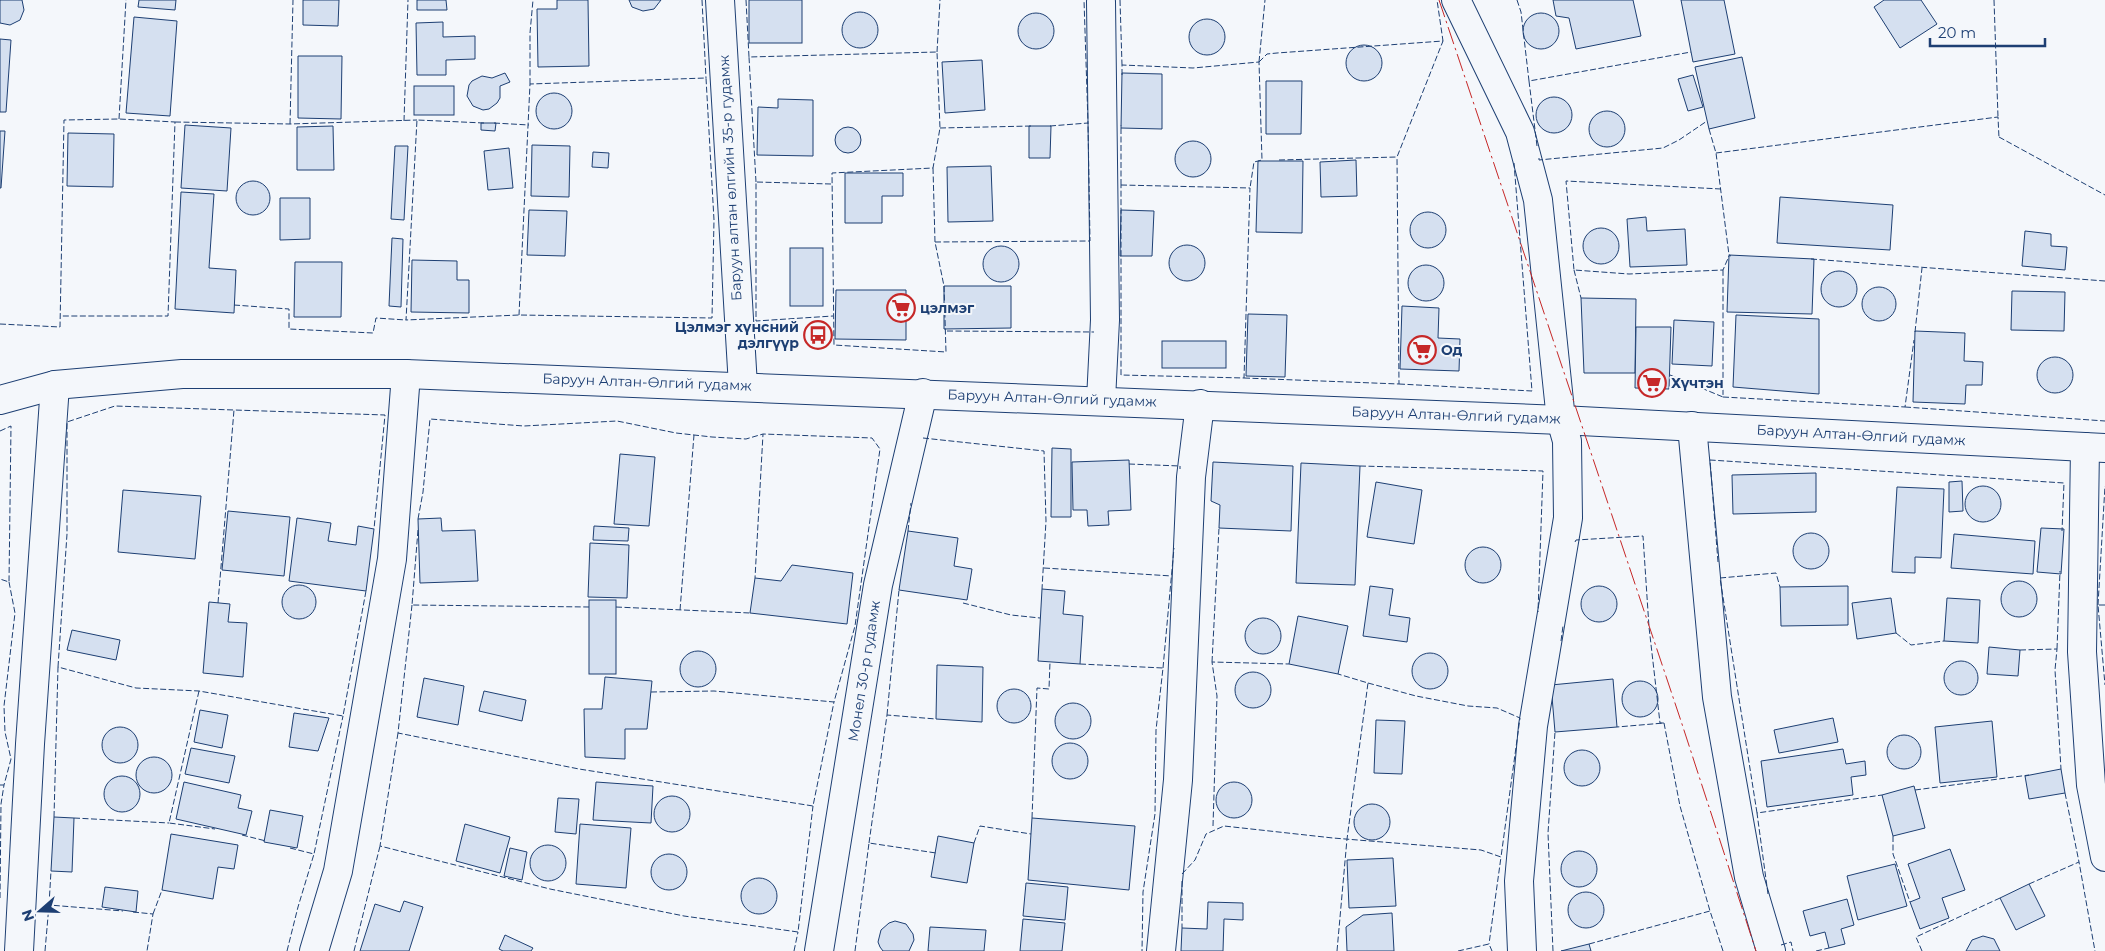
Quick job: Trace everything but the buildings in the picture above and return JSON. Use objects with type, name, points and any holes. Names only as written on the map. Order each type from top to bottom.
[{"type":"street","name":"Баруун алтан өлгийн 35-р гудамж","points":[[720,0],[743,386]]},
{"type":"street","points":[[1456,0],[1520,132],[1538,200],[1562,420],[1567,441],[1568,518],[1533,726],[1519,881],[1522,951]]},
{"type":"street","points":[[1101,2],[1105,320],[1101,400]]},
{"type":"street","name":"Баруун Алтан-Өлгий гудамж","points":[[0,400],[55,385],[182,374],[406,374],[1200,404],[1692,426],[2095,447]]},
{"type":"street","points":[[314,951],[338,872],[392,559],[406,374]]},
{"type":"street","points":[[19,951],[55,385]]},
{"type":"street","name":"Монел 30-р гудамж","points":[[819,951],[878,585],[924,393]]},
{"type":"street","points":[[1161,951],[1178,780],[1191,477],[1200,404]]},
{"type":"street","points":[[1692,426],[1718,697],[1749,877],[1771,951]]},
{"type":"street","points":[[2095,447],[2082,652],[2091,785],[2105,857]]},
{"type":"fence","points":[[119,119],[126,0]]},
{"type":"fence","points":[[290,124],[293,0]]},
{"type":"fence","points":[[404,121],[408,0]]},
{"type":"fence","points":[[530,84],[530,33],[533,0]]},
{"type":"fence","points":[[702,0],[706,78]]},
{"type":"fence","points":[[746,0],[749,57]]},
{"type":"fence","points":[[937,52],[940,0]]},
{"type":"fence","points":[[1050,126],[1088,123],[1084,0]]},
{"type":"fence","points":[[1120,0],[1122,65]]},
{"type":"fence","points":[[1259,62],[1265,0]]},
{"type":"fence","points":[[1259,62],[1267,54],[1443,41],[1437,0]]},
{"type":"fence","points":[[1517,0],[1521,12],[1529,81]]},
{"type":"fence","points":[[1994,0],[1998,117]]},
{"type":"fence","points":[[1279,160],[1397,157],[1443,41]]},
{"type":"fence","points":[[756,182],[749,57],[937,52],[940,128],[933,168]]},
{"type":"fence","points":[[1537,146],[1529,81],[1691,52]]},
{"type":"fence","points":[[1122,75],[1122,65],[1193,68],[1259,62],[1262,160],[1254,162],[1250,188]]},
{"type":"fence","points":[[484,123],[417,120],[406,320],[519,315],[712,318],[714,220],[706,78],[530,84],[519,315]]},
{"type":"fence","points":[[1716,153],[1998,117],[1999,138]]},
{"type":"fence","points":[[0,324],[60,327],[64,120],[119,119],[175,122],[168,316],[61,316]]},
{"type":"fence","points":[[175,122],[290,124],[417,120]]},
{"type":"fence","points":[[1539,158],[1539,160],[1663,148],[1679,140],[1707,121]]},
{"type":"fence","points":[[494,123],[529,125]]},
{"type":"fence","points":[[935,242],[1090,241],[1088,123]]},
{"type":"fence","points":[[1121,125],[1121,185]]},
{"type":"fence","points":[[940,128],[1032,126]]},
{"type":"fence","points":[[1709,129],[1716,153],[1729,255],[1731,256]]},
{"type":"fence","points":[[1999,137],[2105,195]]},
{"type":"fence","points":[[1244,378],[1399,384],[1397,157]]},
{"type":"fence","points":[[1399,384],[1532,391],[1514,163]]},
{"type":"fence","points":[[933,168],[935,242],[944,286],[946,352],[834,345],[832,173],[933,168]]},
{"type":"fence","points":[[1721,189],[1566,181],[1574,270],[1629,274],[1723,270],[1729,256]]},
{"type":"fence","points":[[831,184],[756,182],[756,321],[833,316]]},
{"type":"fence","points":[[1121,185],[1250,188],[1244,378],[1121,375],[1121,185]]},
{"type":"fence","points":[[1811,259],[2105,281]]},
{"type":"fence","points":[[1915,332],[1922,268]]},
{"type":"fence","points":[[1574,270],[1581,298]]},
{"type":"fence","points":[[1670,375],[1723,397],[1723,270]]},
{"type":"fence","points":[[234,305],[289,309],[289,329],[373,333],[376,318],[406,320]]},
{"type":"fence","points":[[947,331],[1094,332]]},
{"type":"fence","points":[[1723,397],[1905,407],[1914,340]]},
{"type":"fence","points":[[58,667],[67,534],[67,422],[115,406],[234,410]]},
{"type":"fence","points":[[1905,407],[2105,421]]},
{"type":"fence","points":[[218,603],[234,410],[385,415],[374,529]]},
{"type":"fence","points":[[418,519],[423,492],[430,419],[524,426],[617,421],[676,433],[712,437],[746,439],[763,434],[755,578]]},
{"type":"fence","points":[[0,431],[11,426],[9,582],[0,579]]},
{"type":"fence","points":[[651,692],[714,691],[834,702],[855,626],[880,449],[872,438],[763,434]]},
{"type":"fence","points":[[680,610],[694,435]]},
{"type":"fence","points":[[923,438],[1044,451],[1046,521],[1042,589]]},
{"type":"fence","points":[[1718,562],[1710,460],[2064,483],[2062,531]]},
{"type":"fence","points":[[1129,464],[1180,466],[1180,469]]},
{"type":"fence","points":[[1360,466],[1543,471],[1538,612]]},
{"type":"fence","points":[[2098,605],[2105,486]]},
{"type":"fence","points":[[908,531],[911,503]]},
{"type":"fence","points":[[1212,662],[1219,528]]},
{"type":"fence","points":[[418,530],[412,605],[589,607]]},
{"type":"fence","points":[[1575,542],[1576,540],[1643,536],[1649,627],[1660,723],[1664,723],[1617,727]]},
{"type":"fence","points":[[1163,668],[1174,548]]},
{"type":"fence","points":[[1044,568],[1172,576]]},
{"type":"fence","points":[[2057,649],[2060,571]]},
{"type":"fence","points":[[1757,813],[1720,578],[1776,573],[1780,587]]},
{"type":"fence","points":[[0,785],[4,785],[11,759],[5,732],[4,706],[15,613],[9,582]]},
{"type":"fence","points":[[887,715],[899,590]]},
{"type":"fence","points":[[54,817],[58,667],[136,688],[199,691],[343,716],[366,591]]},
{"type":"fence","points":[[963,603],[1011,615],[1040,618]]},
{"type":"fence","points":[[412,605],[398,733],[579,769],[813,806],[834,702]]},
{"type":"fence","points":[[2105,605],[2098,605],[2105,685]]},
{"type":"fence","points":[[616,607],[750,613]]},
{"type":"fence","points":[[1561,641],[1563,626]]},
{"type":"fence","points":[[1896,633],[1911,645],[1944,641]]},
{"type":"fence","points":[[2020,650],[2057,649],[2055,670],[2061,769]]},
{"type":"fence","points":[[1032,818],[1037,688],[1049,689],[1050,662]]},
{"type":"fence","points":[[1213,826],[1217,696],[1212,662],[1289,664]]},
{"type":"fence","points":[[1080,664],[1163,668],[1156,730],[1155,814],[1143,892],[1142,951]]},
{"type":"fence","points":[[1337,951],[1347,839],[1368,683],[1338,674]]},
{"type":"fence","points":[[1368,683],[1416,696],[1468,706],[1497,708],[1520,718],[1501,857]]},
{"type":"fence","points":[[199,691],[169,823],[215,829]]},
{"type":"fence","points":[[869,843],[887,715],[936,719]]},
{"type":"fence","points":[[290,848],[314,854],[343,716]]},
{"type":"fence","points":[[1664,723],[1680,806],[1710,911]]},
{"type":"fence","points":[[1553,951],[1548,833],[1555,732]]},
{"type":"fence","points":[[398,733],[380,846],[550,889],[684,916],[798,932],[813,806]]},
{"type":"fence","points":[[1915,790],[2029,775]]},
{"type":"fence","points":[[0,898],[1,804],[4,785]]},
{"type":"fence","points":[[2065,793],[2079,862]]},
{"type":"fence","points":[[1768,894],[1757,813],[1882,795]]},
{"type":"fence","points":[[74,818],[169,823]]},
{"type":"fence","points":[[974,843],[980,826],[1031,834]]},
{"type":"fence","points":[[1182,874],[1195,860],[1206,834],[1224,826],[1333,838],[1481,850],[1501,857],[1489,944]]},
{"type":"fence","points":[[242,835],[266,841]]},
{"type":"fence","points":[[1893,836],[1893,854],[1910,902]]},
{"type":"fence","points":[[855,951],[869,843],[936,853]]},
{"type":"fence","points":[[354,951],[380,846]]},
{"type":"fence","points":[[287,951],[314,854]]},
{"type":"fence","points":[[2029,884],[2079,862],[2095,951]]},
{"type":"fence","points":[[49,905],[51,871]]},
{"type":"fence","points":[[1182,881],[1182,928]]},
{"type":"fence","points":[[153,914],[162,890]]},
{"type":"fence","points":[[1922,951],[1916,937],[2000,898]]},
{"type":"fence","points":[[45,951],[49,905],[123,911]]},
{"type":"fence","points":[[1589,944],[1710,911],[1723,951]]},
{"type":"fence","points":[[133,912],[153,914],[147,951]]},
{"type":"fence","points":[[794,951],[798,932]]},
{"type":"fence","points":[[1781,945],[1791,942],[1793,951]]},
{"type":"fence","points":[[1458,951],[1489,944],[1492,951]]},
{"type":"fence","points":[[1816,951],[1829,948]]},
{"type":"power","points":[[1439,0],[1681,721],[1756,951]]},
{"type":"place","name":"цэлмэг","points":[[901,308]]},
{"type":"place","name":"Цэлмэг хүнсний дэлгүүр","points":[[818,335]]},
{"type":"place","name":"Од","points":[[1422,350]]},
{"type":"place","name":"Хүчтэн","points":[[1652,383]]}]
